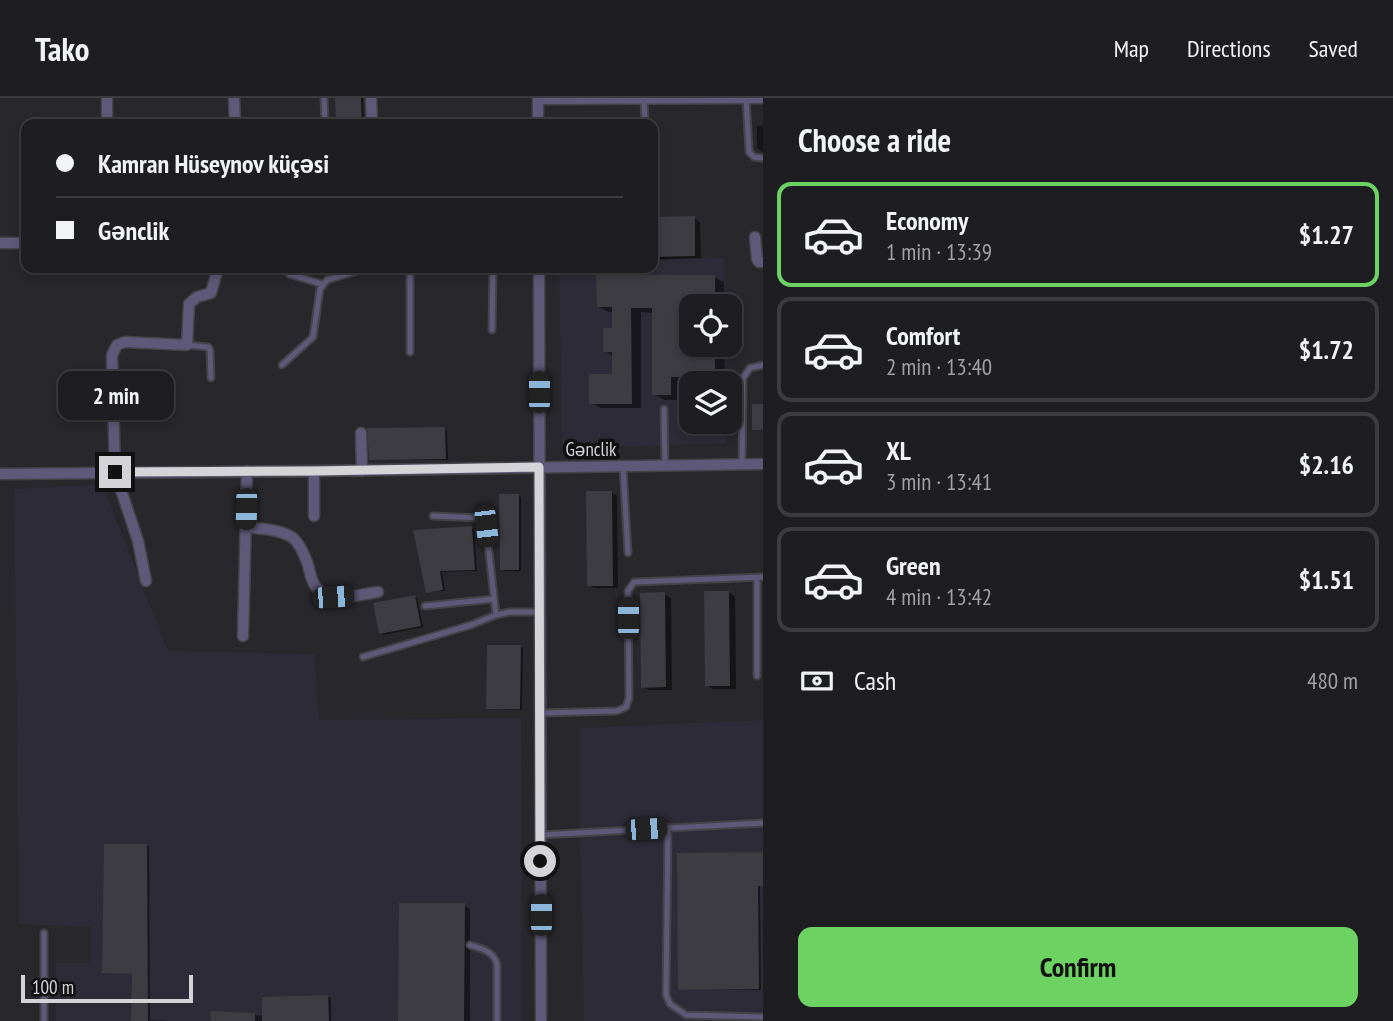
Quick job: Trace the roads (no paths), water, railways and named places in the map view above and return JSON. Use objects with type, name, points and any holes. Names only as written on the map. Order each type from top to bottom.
[{"type":"street","points":[[107,98],[107,119]]},
{"type":"street","points":[[234,98],[235,119]]},
{"type":"street","points":[[371,98],[372,119]]},
{"type":"street","points":[[538,119],[538,99],[763,98]]},
{"type":"street","points":[[755,237],[757,259],[763,262]]},
{"type":"street","points":[[0,243],[21,243]]},
{"type":"street","points":[[146,580],[138,541],[115,472],[113,349],[125,342],[187,345],[189,304],[197,297],[211,293],[217,273]]},
{"type":"street","points":[[539,273],[541,1021]]},
{"type":"street","points":[[361,433],[362,471]]},
{"type":"street","name":"Gənclik","points":[[0,474],[763,464]]},
{"type":"street","points":[[243,636],[247,471]]},
{"type":"street","points":[[314,471],[314,516]]},
{"type":"street","points":[[246,527],[279,532],[293,538],[306,560],[317,590],[325,595],[350,596],[378,592]]},
{"type":"lane","points":[[324,98],[325,119]]},
{"type":"lane","points":[[746,98],[749,152],[754,158],[763,158]]},
{"type":"lane","points":[[644,99],[645,119]]},
{"type":"lane","points":[[289,274],[322,284],[350,273]]},
{"type":"lane","points":[[410,273],[410,352]]},
{"type":"lane","points":[[492,330],[493,273]]},
{"type":"lane","points":[[282,365],[313,337],[322,284]]},
{"type":"lane","points":[[187,345],[208,347],[211,378]]},
{"type":"lane","points":[[742,464],[743,378],[750,368],[763,365]]},
{"type":"lane","points":[[664,409],[665,466]]},
{"type":"lane","points":[[623,467],[628,553]]},
{"type":"lane","points":[[433,516],[483,518],[496,615]]},
{"type":"lane","points":[[540,713],[617,711],[626,707],[629,698],[628,591],[634,582],[760,577],[757,676]]},
{"type":"lane","points":[[425,606],[494,599]]},
{"type":"lane","points":[[363,657],[496,615],[541,611]]},
{"type":"lane","points":[[540,835],[763,823]]},
{"type":"lane","points":[[668,827],[666,995],[670,1004],[686,1015],[763,1017]]},
{"type":"lane","points":[[44,933],[44,1021]]},
{"type":"lane","points":[[470,945],[487,950],[495,957],[497,1021]]}]
